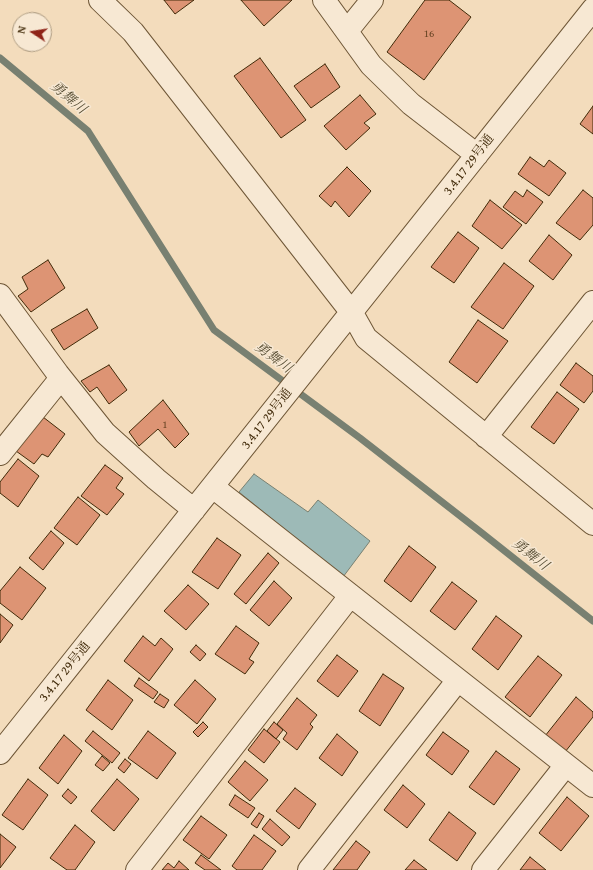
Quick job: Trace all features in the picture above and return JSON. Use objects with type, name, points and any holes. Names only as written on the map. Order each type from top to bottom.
[{"type":"street","points":[[100,0],[133,32],[352,313],[366,338],[593,524]]},
{"type":"street","points":[[324,0],[370,65],[411,104],[477,155]]},
{"type":"street","points":[[347,32],[372,0]]},
{"type":"street","name":"3.4.17 29号通","points":[[0,753],[593,9]]},
{"type":"street","points":[[0,295],[61,378],[105,433],[156,479],[194,510]]},
{"type":"street","points":[[486,437],[593,302]]},
{"type":"street","points":[[0,454],[61,378]]},
{"type":"street","points":[[212,487],[593,786]]},
{"type":"street","points":[[137,870],[350,596]]},
{"type":"street","points":[[308,870],[458,680]]},
{"type":"street","points":[[483,870],[566,765]]},
{"type":"water","points":[[254,474],[308,512],[318,500],[370,541],[343,577],[239,492]]},
{"type":"building","points":[[164,0],[194,0],[175,14]]},
{"type":"building","points":[[241,0],[292,0],[264,26]]},
{"type":"building","points":[[425,0],[449,0],[471,17],[424,80],[387,52]]},
{"type":"building","points":[[260,58],[306,120],[281,138],[234,76]]},
{"type":"building","points":[[325,64],[340,87],[311,108],[294,86]]},
{"type":"building","points":[[360,95],[376,114],[364,123],[370,128],[346,150],[324,126]]},
{"type":"building","points":[[593,106],[593,134],[580,124]]},
{"type":"building","points":[[530,157],[544,167],[549,160],[566,173],[549,196],[518,174]]},
{"type":"building","points":[[347,167],[371,191],[349,217],[335,201],[331,207],[319,196]]},
{"type":"building","points":[[527,190],[543,202],[526,224],[503,207],[515,191],[523,197]]},
{"type":"building","points":[[583,190],[593,198],[593,225],[580,240],[556,223]]},
{"type":"building","points":[[490,200],[522,225],[502,249],[472,226]]},
{"type":"building","points":[[458,232],[479,248],[454,283],[431,267]]},
{"type":"building","points":[[549,235],[572,255],[553,280],[529,261]]},
{"type":"building","points":[[48,260],[65,288],[31,312],[18,296],[28,289],[22,277]]},
{"type":"building","points":[[504,263],[534,286],[503,329],[471,307]]},
{"type":"building","points":[[87,309],[98,328],[64,350],[51,330]]},
{"type":"building","points":[[478,320],[508,341],[477,383],[449,362]]},
{"type":"building","points":[[576,363],[593,376],[593,391],[584,403],[560,385]]},
{"type":"building","points":[[109,365],[127,390],[109,404],[97,387],[90,392],[81,381]]},
{"type":"building","points":[[557,392],[579,409],[554,444],[531,427]]},
{"type":"building","points":[[163,400],[189,434],[175,448],[158,429],[139,446],[129,432]]},
{"type":"building","points":[[43,417],[65,434],[48,457],[42,454],[34,464],[16,451]]},
{"type":"building","points":[[18,459],[39,476],[18,507],[0,493],[0,482]]},
{"type":"building","points":[[105,465],[123,478],[116,488],[124,494],[107,515],[81,496]]},
{"type":"building","points":[[78,497],[100,515],[77,545],[54,528]]},
{"type":"building","points":[[51,531],[64,543],[43,570],[29,558]]},
{"type":"building","points":[[217,538],[241,555],[218,589],[192,572]]},
{"type":"building","points":[[409,546],[436,567],[411,602],[384,581]]},
{"type":"building","points":[[268,553],[279,563],[246,604],[234,594]]},
{"type":"building","points":[[20,567],[46,588],[22,620],[0,603],[0,591]]},
{"type":"building","points":[[274,581],[292,598],[269,626],[250,610]]},
{"type":"building","points":[[452,582],[477,601],[455,630],[430,611]]},
{"type":"building","points":[[188,585],[209,604],[186,630],[164,611]]},
{"type":"building","points":[[0,614],[13,625],[0,643]]},
{"type":"building","points":[[496,616],[522,636],[498,670],[472,649]]},
{"type":"building","points":[[236,626],[259,643],[249,659],[254,662],[245,674],[215,654]]},
{"type":"building","points":[[143,636],[155,646],[161,638],[173,649],[149,681],[124,661]]},
{"type":"building","points":[[196,645],[206,654],[200,661],[190,652]]},
{"type":"building","points":[[337,655],[358,671],[338,697],[317,681]]},
{"type":"building","points":[[538,656],[562,675],[530,717],[505,697]]},
{"type":"building","points":[[383,674],[404,688],[380,726],[359,711]]},
{"type":"building","points":[[139,678],[158,692],[153,699],[134,686]]},
{"type":"building","points":[[108,680],[133,700],[112,730],[86,710]]},
{"type":"building","points":[[195,680],[216,699],[197,724],[174,705]]},
{"type":"building","points":[[160,694],[169,700],[164,708],[154,702]]},
{"type":"building","points":[[576,697],[593,712],[593,717],[565,752],[545,736]]},
{"type":"building","points":[[297,698],[317,715],[310,724],[313,727],[297,750],[283,739],[287,733],[277,724]]},
{"type":"building","points":[[203,722],[208,727],[198,737],[193,732]]},
{"type":"building","points":[[274,722],[283,730],[276,739],[267,731]]},
{"type":"building","points":[[264,729],[280,742],[264,763],[248,750]]},
{"type":"building","points":[[93,731],[120,753],[112,763],[85,741]]},
{"type":"building","points":[[148,731],[176,753],[157,779],[128,758]]},
{"type":"building","points":[[443,732],[469,751],[452,775],[426,755]]},
{"type":"building","points":[[337,734],[358,752],[342,776],[319,758]]},
{"type":"building","points":[[64,735],[82,751],[58,784],[39,768]]},
{"type":"building","points":[[496,751],[520,769],[494,805],[469,787]]},
{"type":"building","points":[[102,756],[110,763],[103,771],[95,765]]},
{"type":"building","points":[[125,759],[131,764],[124,773],[118,768]]},
{"type":"building","points":[[245,761],[268,780],[250,801],[228,782]]},
{"type":"building","points":[[28,779],[48,795],[23,830],[2,815]]},
{"type":"building","points":[[117,779],[139,799],[114,831],[91,811]]},
{"type":"building","points":[[403,785],[425,804],[407,828],[384,810]]},
{"type":"building","points":[[295,788],[316,804],[299,829],[276,811]]},
{"type":"building","points":[[68,789],[77,797],[71,804],[62,796]]},
{"type":"building","points":[[235,795],[255,808],[248,818],[229,805]]},
{"type":"building","points":[[567,797],[589,816],[561,851],[539,833]]},
{"type":"building","points":[[449,812],[476,833],[457,861],[429,840]]},
{"type":"building","points":[[259,813],[264,816],[257,828],[251,824]]},
{"type":"building","points":[[201,816],[227,835],[209,859],[183,840]]},
{"type":"building","points":[[270,819],[290,837],[282,846],[262,829]]},
{"type":"building","points":[[75,825],[95,842],[75,870],[67,870],[50,858]]},
{"type":"building","points":[[0,834],[16,847],[0,868]]},
{"type":"building","points":[[254,835],[276,851],[262,870],[237,870],[232,866]]},
{"type":"building","points":[[356,841],[370,852],[357,870],[333,870]]},
{"type":"building","points":[[201,855],[221,870],[205,870],[195,863]]},
{"type":"building","points":[[530,857],[546,870],[520,870]]},
{"type":"building","points":[[414,860],[427,870],[405,870]]},
{"type":"building","points":[[179,861],[189,870],[162,870],[168,863],[174,868]]},
{"type":"waterway","name":"勇舞川","points":[[0,58],[88,131],[214,330],[360,438],[593,621]]}]
